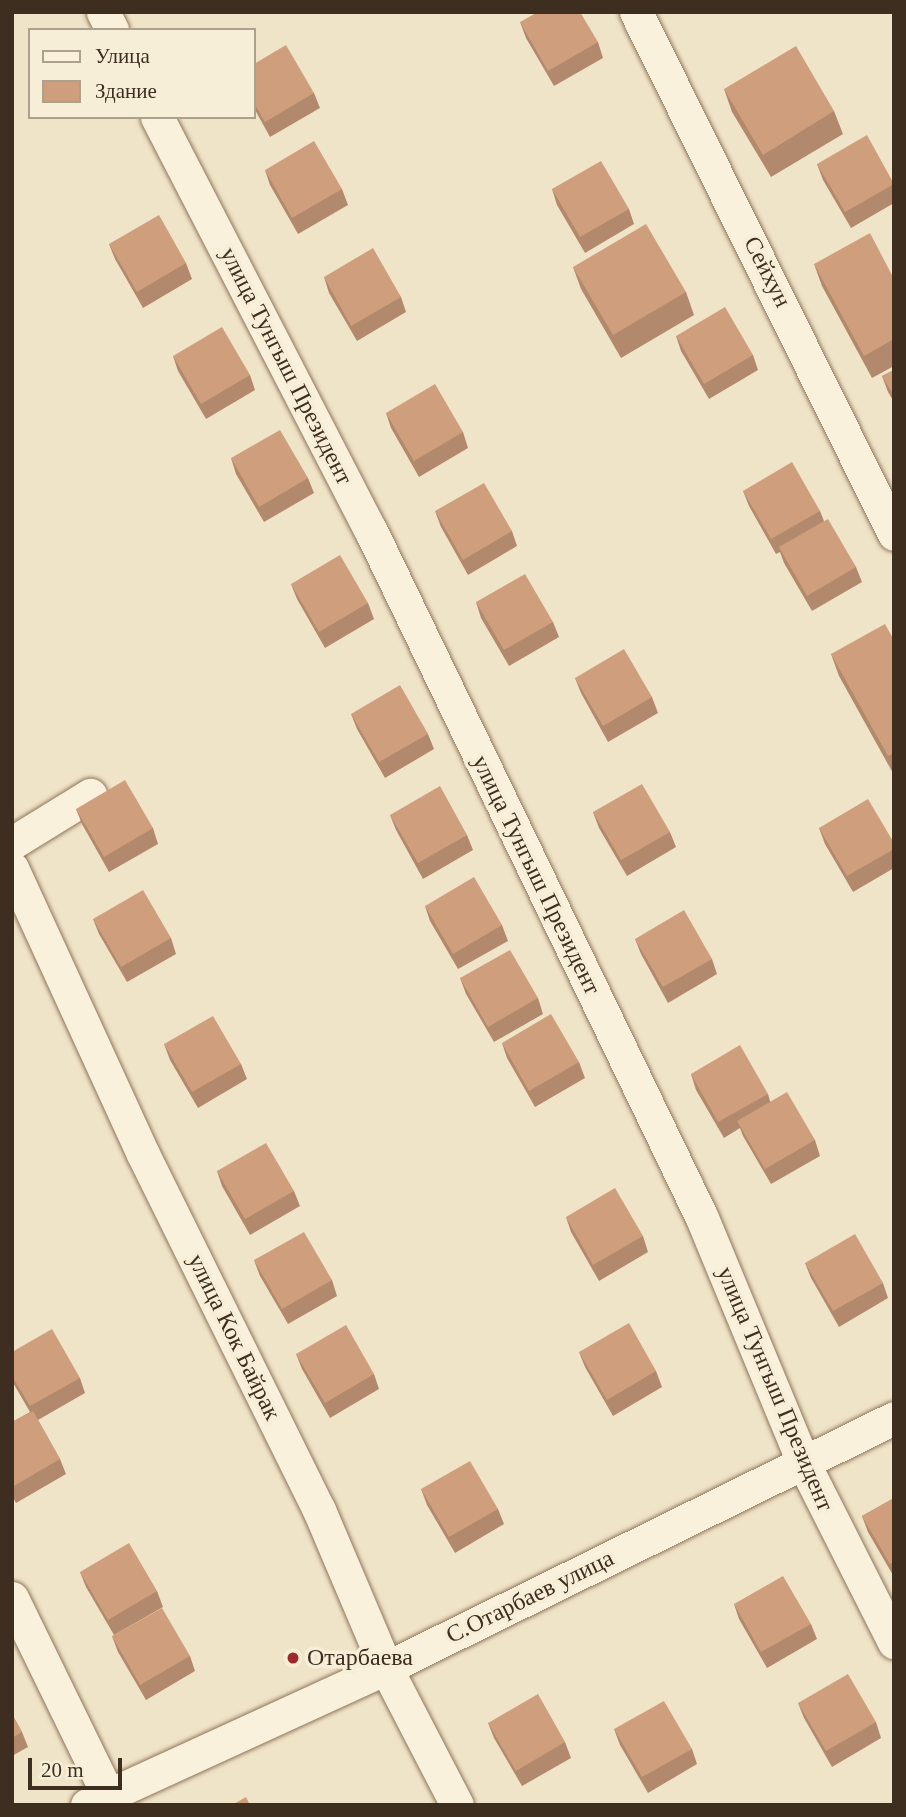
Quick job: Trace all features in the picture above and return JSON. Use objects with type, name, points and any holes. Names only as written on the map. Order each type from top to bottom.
[{"type":"street","points":[[103,12],[111,28]]},
{"type":"street","name":"Сейхун","points":[[636,12],[894,534]]},
{"type":"street","name":"улица Тунгыш Президент","points":[[158,119],[370,529],[696,1206],[803,1462],[894,1642]]},
{"type":"street","points":[[12,843],[90,794]]},
{"type":"street","name":"улица Кок Байрак","points":[[12,869],[143,1154],[319,1510],[386,1668],[457,1805]]},
{"type":"street","name":"С.Отарбаев улица","points":[[103,1802],[386,1668],[894,1418]]},
{"type":"street","points":[[12,1598],[103,1802]]},
{"type":"building","points":[[538,12],[580,12],[598,42],[548,71],[520,22]]},
{"type":"building","points":[[286,45],[314,93],[265,122],[256,106],[256,63]]},
{"type":"building","points":[[796,46],[834,111],[763,155],[724,89]]},
{"type":"building","points":[[867,135],[894,184],[845,212],[817,164]]},
{"type":"building","points":[[314,141],[342,189],[292,218],[265,170]]},
{"type":"building","points":[[601,161],[629,209],[580,237],[552,189]]},
{"type":"building","points":[[159,215],[186,263],[137,292],[109,244]]},
{"type":"building","points":[[646,224],[686,292],[613,335],[573,267]]},
{"type":"building","points":[[870,233],[894,279],[894,339],[864,356],[814,264]]},
{"type":"building","points":[[373,248],[401,297],[351,326],[324,277]]},
{"type":"building","points":[[725,307],[753,355],[704,384],[676,336]]},
{"type":"building","points":[[222,327],[250,375],[201,404],[173,356]]},
{"type":"building","points":[[894,370],[894,396],[882,376]]},
{"type":"building","points":[[435,384],[463,432],[414,461],[386,413]]},
{"type":"building","points":[[280,430],[308,478],[259,507],[231,458]]},
{"type":"building","points":[[792,462],[820,511],[771,539],[743,491]]},
{"type":"building","points":[[484,483],[512,531],[463,560],[435,511]]},
{"type":"building","points":[[828,519],[856,567],[807,596],[779,547]]},
{"type":"building","points":[[340,555],[368,603],[319,632],[291,584]]},
{"type":"building","points":[[525,574],[553,622],[504,650],[476,602]]},
{"type":"building","points":[[885,624],[894,640],[894,753],[888,756],[831,654]]},
{"type":"building","points":[[624,649],[652,697],[603,726],[575,678]]},
{"type":"building","points":[[400,685],[428,734],[379,762],[351,714]]},
{"type":"building","points":[[125,780],[153,828],[104,857],[76,809]]},
{"type":"building","points":[[642,784],[670,832],[621,860],[593,812]]},
{"type":"building","points":[[440,786],[467,835],[418,863],[390,815]]},
{"type":"building","points":[[868,799],[894,843],[894,849],[847,876],[819,828]]},
{"type":"building","points":[[474,877],[502,925],[453,954],[425,906]]},
{"type":"building","points":[[143,890],[171,938],[121,967],[93,919]]},
{"type":"building","points":[[684,910],[712,959],[663,987],[635,939]]},
{"type":"building","points":[[510,950],[538,998],[488,1027],[460,978]]},
{"type":"building","points":[[551,1014],[579,1062],[529,1091],[502,1043]]},
{"type":"building","points":[[213,1016],[241,1064],[192,1092],[164,1044]]},
{"type":"building","points":[[740,1045],[768,1094],[718,1122],[691,1074]]},
{"type":"building","points":[[787,1092],[815,1140],[765,1169],[737,1121]]},
{"type":"building","points":[[266,1143],[294,1191],[245,1219],[217,1171]]},
{"type":"building","points":[[615,1188],[643,1236],[593,1265],[566,1217]]},
{"type":"building","points":[[304,1232],[332,1280],[282,1309],[254,1260]]},
{"type":"building","points":[[855,1234],[883,1283],[833,1311],[805,1263]]},
{"type":"building","points":[[629,1323],[656,1371],[607,1400],[579,1352]]},
{"type":"building","points":[[346,1325],[374,1374],[325,1403],[296,1354]]},
{"type":"building","points":[[52,1329],[80,1378],[30,1406],[12,1376],[12,1352]]},
{"type":"building","points":[[33,1411],[60,1459],[12,1487],[12,1422]]},
{"type":"building","points":[[470,1461],[498,1509],[449,1537],[421,1489]]},
{"type":"building","points":[[894,1498],[894,1562],[890,1564],[862,1516]]},
{"type":"building","points":[[129,1543],[157,1591],[108,1620],[80,1572]]},
{"type":"building","points":[[783,1576],[811,1624],[761,1652],[734,1604]]},
{"type":"building","points":[[162,1608],[190,1656],[140,1685],[112,1636]]},
{"type":"building","points":[[848,1674],[876,1722],[826,1751],[798,1703]]},
{"type":"building","points":[[538,1694],[565,1742],[516,1771],[488,1723]]},
{"type":"building","points":[[664,1701],[692,1749],[642,1777],[614,1729]]},
{"type":"building","points":[[12,1714],[22,1732],[12,1738]]},
{"type":"building","points":[[246,1797],[250,1805],[232,1805]]},
{"type":"place","name":"Отарбаева","points":[[293,1658]]}]
